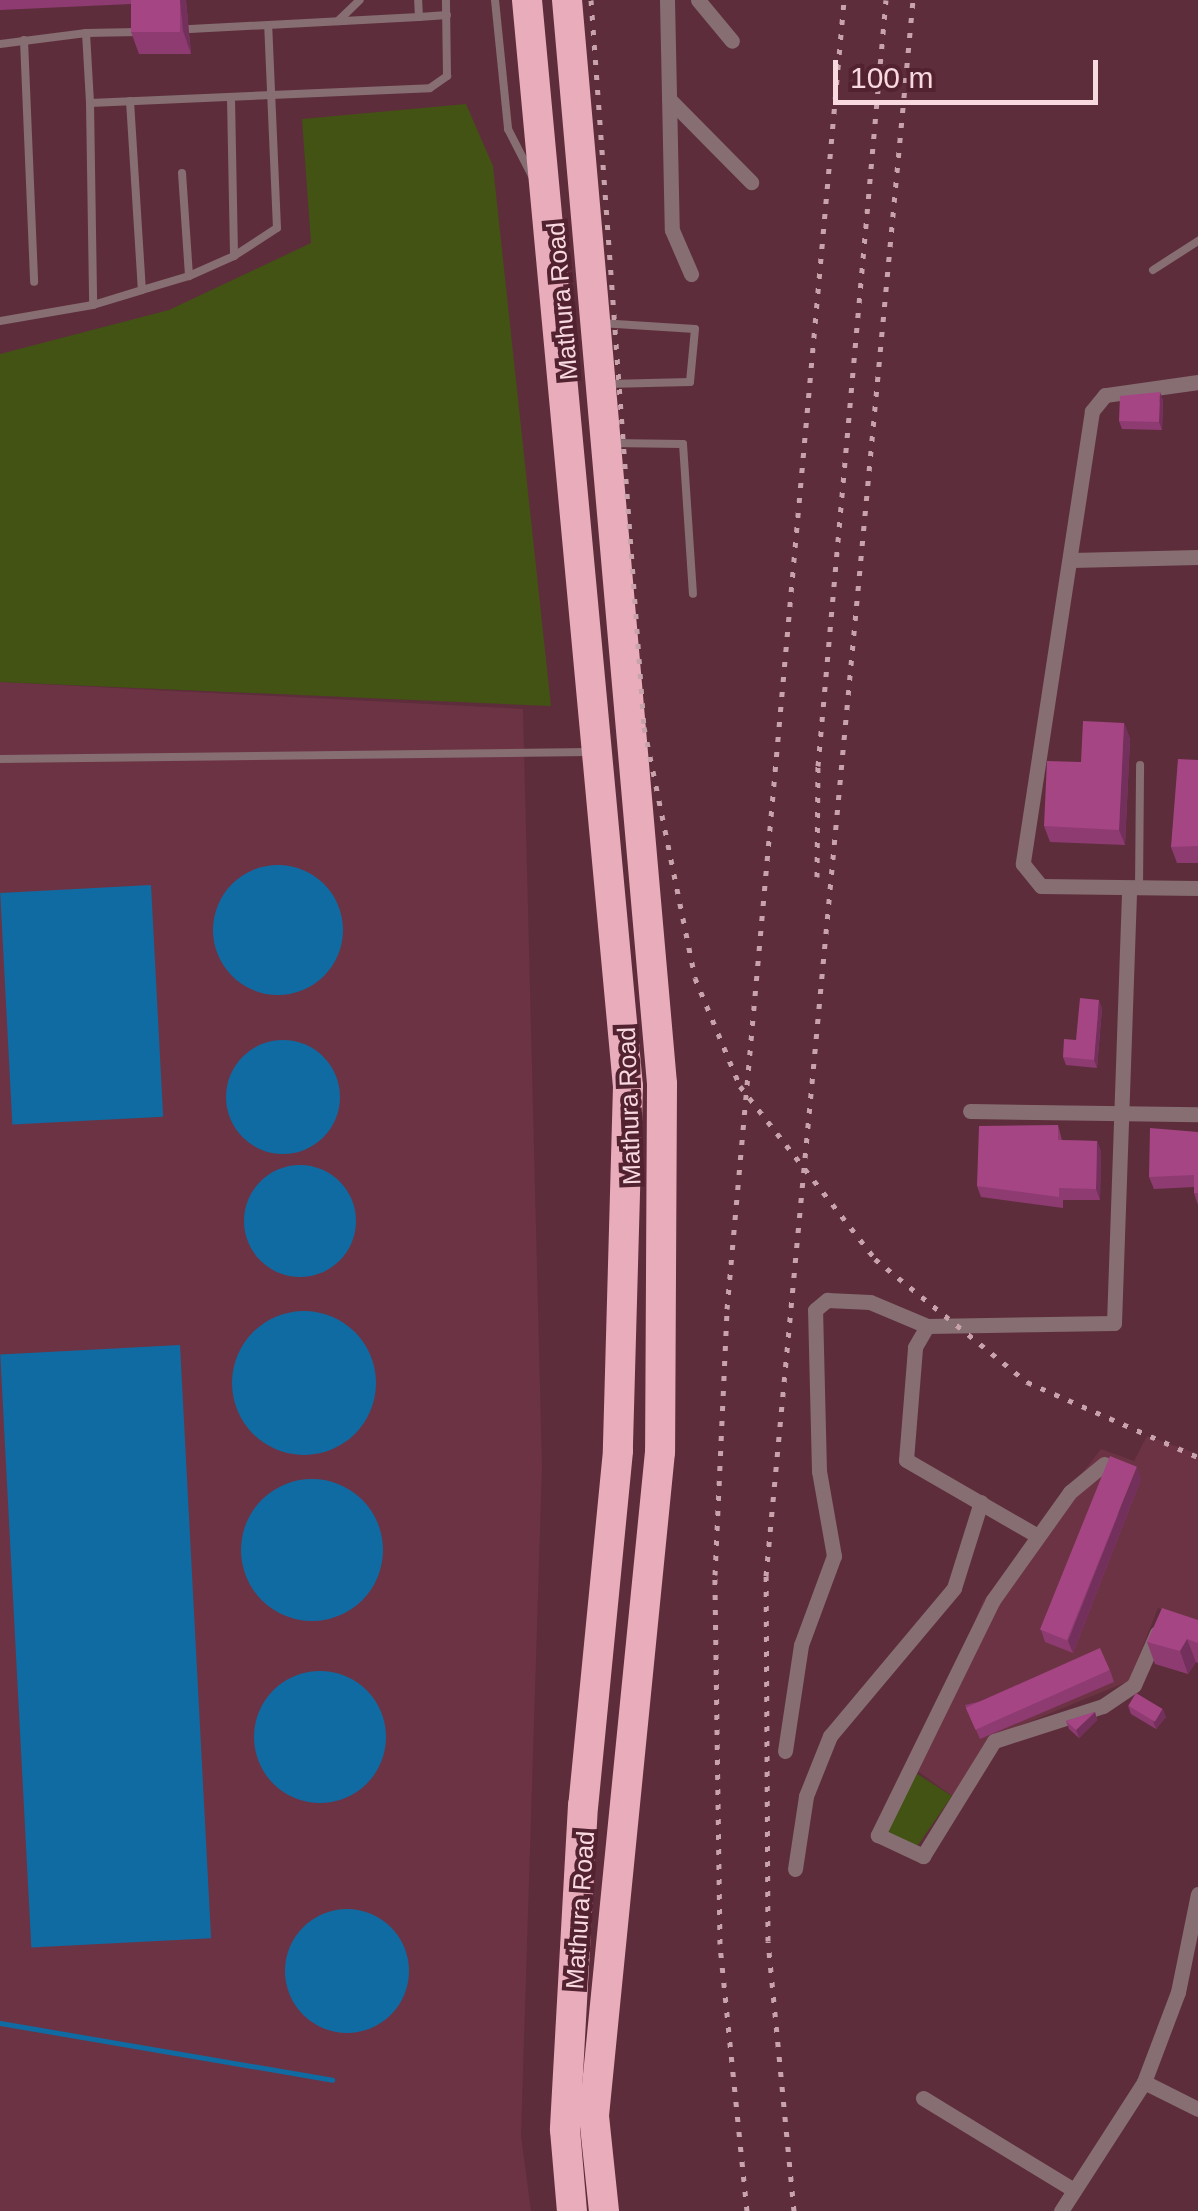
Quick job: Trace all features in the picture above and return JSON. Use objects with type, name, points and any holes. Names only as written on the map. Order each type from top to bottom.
[{"type":"highway","name":"Mathura Road","points":[[527,0],[628,1086],[618,1451],[583,1805],[565,2130],[572,2211]]},
{"type":"highway","name":"Mathura Road","points":[[567,0],[662,1084],[660,1452],[594,2116],[604,2211]]},
{"type":"street","points":[[667,0],[672,230],[692,274]]},
{"type":"street","points":[[698,0],[732,41]]},
{"type":"street","points":[[669,99],[751,182]]},
{"type":"street","points":[[1198,382],[1097,402],[1023,864],[1041,886],[1198,888]]},
{"type":"street","points":[[1071,560],[1198,558]]},
{"type":"street","points":[[785,1751],[802,1645],[834,1556],[819,1471],[815,1310],[827,1300],[870,1302],[927,1326],[1114,1323],[1134,889]]},
{"type":"street","points":[[970,1111],[1198,1114]]},
{"type":"street","points":[[927,1326],[915,1347],[906,1460],[1036,1535]]},
{"type":"street","points":[[1104,1464],[1036,1535],[992,1600],[882,1837],[923,1856],[994,1741],[1103,1706],[1134,1685],[1164,1617],[1181,1623]]},
{"type":"street","points":[[796,1870],[806,1796],[830,1736],[954,1588],[981,1502]]},
{"type":"street","points":[[1061,2211],[1144,2082],[1178,1992],[1198,1894]]},
{"type":"street","points":[[1144,2082],[1198,2109]]},
{"type":"street","points":[[923,2098],[1074,2190]]},
{"type":"lane","points":[[338,22],[360,0]]},
{"type":"lane","points":[[418,0],[419,17]]},
{"type":"lane","points":[[90,103],[439,86],[448,69],[446,0]]},
{"type":"lane","points":[[495,0],[508,129],[547,196]]},
{"type":"lane","points":[[190,29],[446,16]]},
{"type":"lane","points":[[0,321],[93,304],[189,276],[234,256],[278,228],[268,25]]},
{"type":"lane","points":[[86,32],[93,304]]},
{"type":"lane","points":[[0,44],[86,32],[138,32]]},
{"type":"lane","points":[[24,40],[34,282]]},
{"type":"lane","points":[[231,98],[234,256]]},
{"type":"lane","points":[[130,101],[142,290]]},
{"type":"lane","points":[[182,173],[189,276]]},
{"type":"lane","points":[[1152,270],[1198,241]]},
{"type":"lane","points":[[596,323],[695,329],[690,382],[599,384]]},
{"type":"lane","points":[[605,444],[670,437],[683,444],[693,594]]},
{"type":"lane","points":[[0,759],[596,752]]},
{"type":"lane","points":[[1134,889],[1140,764]]},
{"type":"shaded area","points":[[0,682],[523,709],[542,1467],[521,2136],[531,2211],[0,2211]]},
{"type":"shaded area","points":[[1147,1436],[1198,1454],[1198,1621],[1158,1608],[1129,1681],[992,1737],[955,1798],[915,1769],[983,1601],[1101,1449],[1134,1461]]},
{"type":"green space","points":[[466,104],[493,166],[551,706],[0,682],[0,354],[169,310],[311,243],[302,119]]},
{"type":"green space","points":[[914,1772],[952,1796],[916,1848],[887,1832]]},
{"type":"water","points":[[278,865],[303,870],[324,884],[338,905],[343,930],[338,955],[324,976],[303,990],[278,995],[253,990],[232,976],[218,955],[213,930],[218,905],[232,884],[253,870]]},
{"type":"water","points":[[151,885],[163,1117],[12,1125],[0,893]]},
{"type":"water","points":[[283,1040],[305,1044],[324,1056],[336,1075],[340,1097],[336,1119],[324,1138],[305,1150],[283,1154],[261,1150],[242,1138],[230,1119],[226,1097],[230,1075],[242,1056],[261,1044]]},
{"type":"water","points":[[300,1165],[321,1169],[340,1181],[352,1200],[356,1221],[352,1242],[340,1261],[321,1273],[300,1277],[279,1273],[260,1261],[248,1242],[244,1221],[248,1200],[260,1181],[279,1169]]},
{"type":"water","points":[[304,1311],[332,1316],[355,1332],[371,1355],[376,1383],[371,1411],[355,1434],[332,1450],[304,1455],[276,1450],[253,1434],[237,1411],[232,1383],[237,1355],[253,1332],[276,1316]]},
{"type":"water","points":[[180,1345],[211,1938],[31,1948],[0,1354]]},
{"type":"water","points":[[312,1479],[339,1485],[362,1500],[377,1523],[383,1550],[377,1577],[362,1600],[339,1615],[312,1621],[285,1615],[262,1600],[247,1577],[241,1550],[247,1523],[262,1500],[285,1485]]},
{"type":"water","points":[[320,1671],[345,1676],[367,1690],[381,1712],[386,1737],[381,1762],[367,1784],[345,1798],[320,1803],[295,1798],[273,1784],[259,1762],[254,1737],[259,1712],[273,1690],[295,1676]]},
{"type":"water","points":[[347,1909],[371,1914],[391,1927],[404,1947],[409,1971],[404,1995],[391,2015],[371,2028],[347,2033],[323,2028],[303,2015],[290,1995],[285,1971],[290,1947],[303,1927],[323,1914]]},
{"type":"building","points":[[131,0],[180,0],[180,32],[131,32]]},
{"type":"building","points":[[1160,392],[1159,422],[1119,421],[1120,396]]},
{"type":"building","points":[[1083,721],[1124,723],[1119,830],[1044,826],[1047,761],[1081,762]]},
{"type":"building","points":[[1178,759],[1198,760],[1198,846],[1171,847]]},
{"type":"building","points":[[1080,998],[1099,1000],[1094,1060],[1063,1057],[1064,1039],[1076,1040]]},
{"type":"building","points":[[1058,1125],[1058,1140],[1097,1141],[1096,1189],[1059,1188],[1059,1197],[977,1186],[979,1126]]},
{"type":"building","points":[[1150,1128],[1198,1132],[1198,1193],[1194,1193],[1194,1175],[1149,1177]]},
{"type":"building","points":[[1110,1456],[1137,1467],[1067,1640],[1040,1629]]},
{"type":"building","points":[[1162,1608],[1198,1620],[1198,1643],[1187,1639],[1180,1651],[1147,1642]]},
{"type":"building","points":[[1100,1648],[1110,1670],[975,1730],[966,1708]]},
{"type":"building","points":[[1136,1693],[1163,1709],[1155,1722],[1128,1706]]},
{"type":"building","points":[[1095,1712],[1076,1730],[1066,1721]]},
{"type":"waterway","points":[[0,2023],[332,2080]]},
{"type":"railway","points":[[591,0],[644,727],[695,978],[740,1086],[875,1259],[1027,1382],[1198,1457]]},
{"type":"railway","points":[[747,2211],[720,1944],[715,1575],[727,1309],[844,0]]},
{"type":"railway","points":[[817,877],[818,766],[886,0]]},
{"type":"railway","points":[[794,2211],[768,1941],[766,1576],[913,0]]}]
